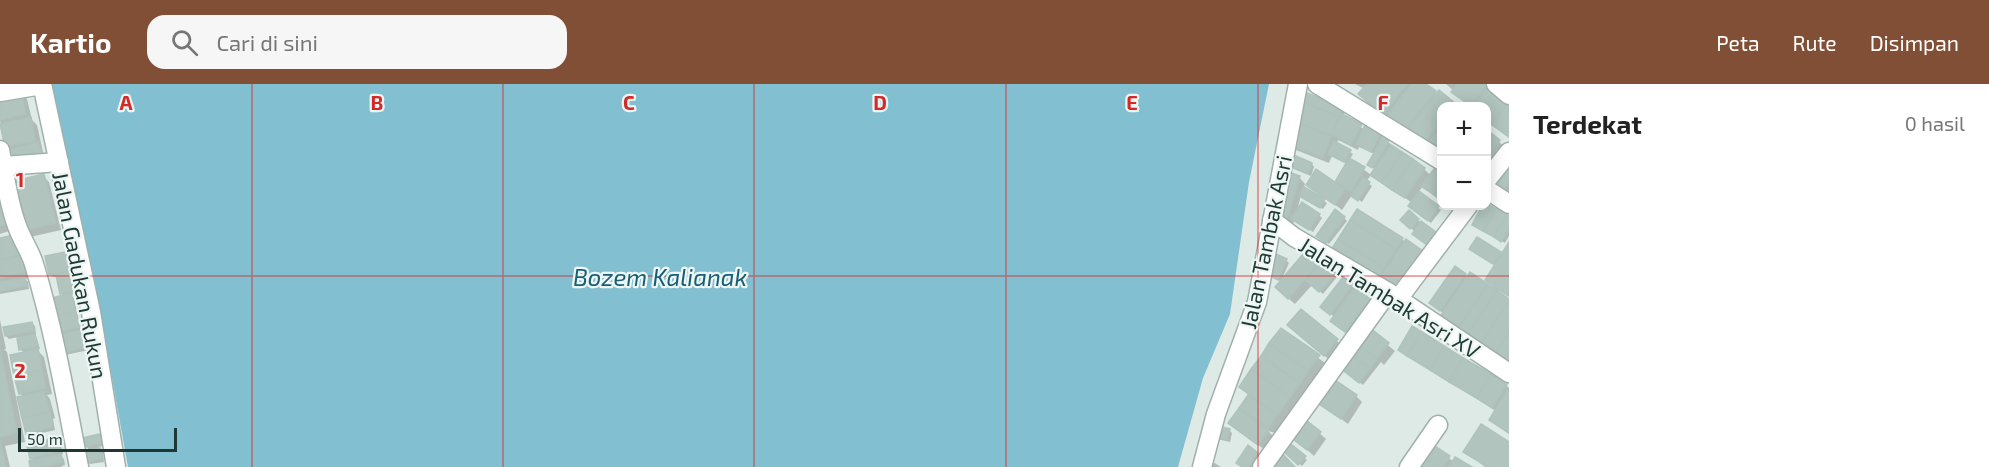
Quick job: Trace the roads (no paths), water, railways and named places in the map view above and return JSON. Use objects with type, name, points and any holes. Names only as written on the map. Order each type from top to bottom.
[{"type":"street","name":"Jalan Tambak Asri","points":[[1202,467],[1216,414],[1257,302],[1298,84]]},
{"type":"street","points":[[1317,84],[1437,158]]},
{"type":"street","points":[[1496,84],[1509,95]]},
{"type":"street","points":[[0,92],[42,85]]},
{"type":"street","name":"Jalan Gadukan Rukun","points":[[42,85],[91,312],[116,467]]},
{"type":"street","points":[[1491,175],[1509,152]]},
{"type":"street","points":[[59,162],[2,158],[8,196],[38,278],[52,334],[79,467]]},
{"type":"street","points":[[1491,192],[1509,204]]},
{"type":"street","points":[[1262,467],[1393,296],[1465,210]]},
{"type":"street","name":"Jalan Tambak Asri XV","points":[[1272,220],[1294,237],[1393,296],[1509,374]]},
{"type":"street","points":[[1409,467],[1438,425]]},
{"type":"water","name":"Bozem Kalianak","points":[[52,84],[1269,84],[1249,182],[1230,314],[1203,378],[1178,467],[128,467],[109,361]]}]
